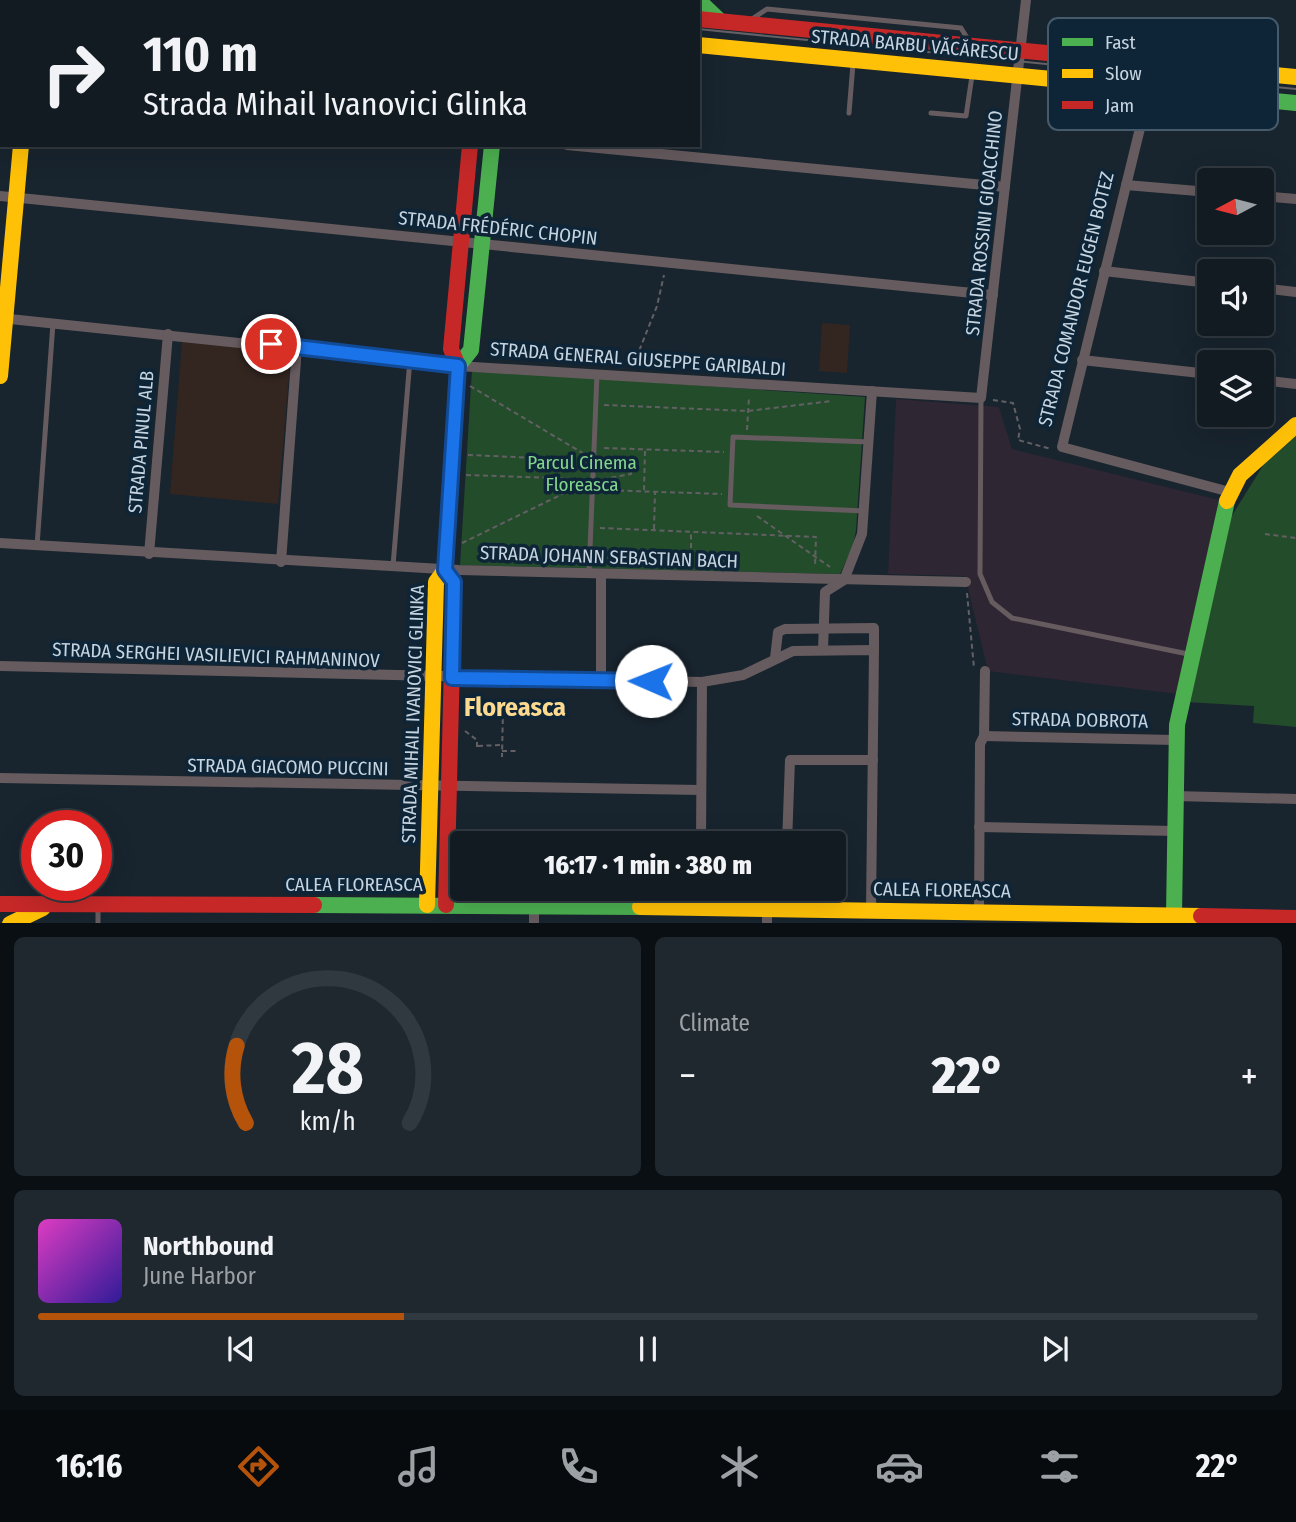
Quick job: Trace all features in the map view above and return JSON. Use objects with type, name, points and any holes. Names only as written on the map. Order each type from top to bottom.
[{"type":"street","name":"STRADA ROSSINI GIOACCHINO","points":[[983,399],[1027,0]]},
{"type":"street","points":[[700,2],[720,21]]},
{"type":"street","name":"STRADA BARBU VĂCĂRESCU","points":[[700,19],[1048,53]]},
{"type":"street","name":"STRADA BARBU VĂCĂRESCU","points":[[700,45],[1048,78]]},
{"type":"street","name":"STRADA BARBU VĂCĂRESCU","points":[[1278,75],[1296,77]]},
{"type":"street","name":"STRADA BARBU VĂCĂRESCU","points":[[1278,101],[1296,103]]},
{"type":"street","name":"STRADA COMANDOR EUGEN BOTEZ","points":[[1139,130],[1062,447],[1230,492]]},
{"type":"street","points":[[0,376],[8,196],[21,147]]},
{"type":"street","name":"STRADA MIHAIL IVANOVICI GLINKA","points":[[427,905],[436,582],[445,570],[458,372],[451,349],[470,147]]},
{"type":"street","name":"STRADA MIHAIL IVANOVICI GLINKA","points":[[458,372],[471,350],[492,147]]},
{"type":"street","points":[[588,147],[1005,187]]},
{"type":"street","points":[[1126,185],[1197,191]]},
{"type":"street","name":"STRADA FRÉDÉRIC CHOPIN","points":[[8,196],[993,295]]},
{"type":"street","points":[[1274,197],[1296,199]]},
{"type":"street","points":[[1104,271],[1197,282]]},
{"type":"street","points":[[1274,289],[1296,292]]},
{"type":"street","name":"STRADA GENERAL GIUSEPPE GARIBALDI","points":[[3,318],[410,359],[458,372],[597,374],[983,399]]},
{"type":"street","name":"STRADA PINUL ALB","points":[[149,554],[168,334]]},
{"type":"street","points":[[281,562],[297,346]]},
{"type":"street","points":[[1082,360],[1197,373]]},
{"type":"street","points":[[1274,381],[1296,384]]},
{"type":"street","points":[[823,650],[825,592],[844,580],[856,556],[865,510],[872,391]]},
{"type":"street","points":[[1174,915],[1175,740],[1191,655],[1230,492],[1244,470],[1296,425]]},
{"type":"street","name":"STRADA JOHANN SEBASTIAN BACH","points":[[0,543],[445,570],[691,578],[966,582]]},
{"type":"street","name":"STRADA MIHAIL IVANOVICI GLINKA","points":[[445,570],[454,582],[446,905]]},
{"type":"street","points":[[595,575],[601,680]]},
{"type":"street","points":[[775,658],[778,632],[823,628],[874,628],[870,909]]},
{"type":"street","name":"STRADA SERGHEI VASILIEVICI RAHMANINOV","points":[[0,666],[433,678],[702,682],[743,675],[793,651],[874,650]]},
{"type":"street","points":[[968,915],[979,827],[980,744],[984,736],[979,670]]},
{"type":"street","points":[[701,831],[702,682]]},
{"type":"street","name":"STRADA DOBROTA","points":[[984,736],[1175,740]]},
{"type":"street","points":[[788,831],[790,760],[873,760]]},
{"type":"street","name":"STRADA GIACOMO PUCCINI","points":[[0,778],[449,788],[701,790]]},
{"type":"street","points":[[1175,796],[1296,799]]},
{"type":"street","points":[[979,827],[1175,831]]},
{"type":"street","points":[[700,901],[700,907]]},
{"type":"street","points":[[786,901],[786,908]]},
{"type":"street","name":"CALEA FLOREASCA","points":[[0,904],[700,907],[767,915],[786,908],[870,909],[968,915],[1174,915],[1246,920],[1296,918]]},
{"type":"street","points":[[10,923],[48,905]]},
{"type":"street","points":[[534,906],[534,923]]},
{"type":"lane","points":[[849,113],[853,61]]},
{"type":"lane","points":[[931,113],[967,116],[972,72]]},
{"type":"lane","points":[[37,545],[53,323]]},
{"type":"lane","name":"STRADA MIHAIL IVANOVICI GLINKA","points":[[393,567],[410,359]]},
{"type":"lane","points":[[595,575],[591,527],[597,374]]},
{"type":"lane","points":[[983,399],[979,574],[992,601],[1012,618],[1191,655]]},
{"type":"lane","points":[[865,510],[730,505],[733,438],[870,442]]},
{"type":"lane","points":[[587,901],[587,906]]},
{"type":"lane","points":[[98,905],[98,923]]},
{"type":"path","points":[[629,377],[657,306],[667,262]]},
{"type":"path","points":[[458,372],[594,460]]},
{"type":"path","points":[[747,438],[749,385]]},
{"type":"path","points":[[983,399],[1013,403],[1020,429],[1018,440],[1052,449],[1061,447]]},
{"type":"path","points":[[596,405],[748,411],[839,400]]},
{"type":"path","points":[[594,448],[732,453]]},
{"type":"path","points":[[643,491],[645,449]]},
{"type":"path","points":[[451,475],[593,479],[631,474],[631,467],[594,460],[453,454]]},
{"type":"path","points":[[446,552],[593,479]]},
{"type":"path","points":[[593,490],[730,494]]},
{"type":"path","points":[[654,530],[656,492]]},
{"type":"path","points":[[742,505],[844,580]]},
{"type":"path","points":[[591,527],[816,537],[814,578]]},
{"type":"path","points":[[691,531],[691,578]]},
{"type":"path","points":[[1265,534],[1296,538]]},
{"type":"path","points":[[966,582],[979,670]]},
{"type":"path","points":[[496,708],[503,709],[502,757]]},
{"type":"path","points":[[451,722],[477,740],[477,747],[501,745]]},
{"type":"path","points":[[502,751],[519,751]]},
{"type":"shaded area","points":[[822,323],[850,325],[847,373],[819,371]]},
{"type":"shaded area","points":[[182,341],[291,352],[278,504],[170,494]]},
{"type":"shaded area","points":[[896,399],[999,407],[1012,449],[1223,501],[1178,694],[988,671],[965,576],[888,574]]},
{"type":"green space","name":"Parcul Cinema Floreasca","points":[[472,370],[865,397],[856,530],[853,546],[840,574],[460,565]]},
{"type":"green space","points":[[1296,436],[1296,727],[1253,723],[1254,706],[1186,702],[1231,517],[1264,464]]},
{"type":"tram line","points":[[700,29],[1048,64]]},
{"type":"tram line","points":[[1278,87],[1296,89]]},
{"type":"traffic: fast","points":[[700,2],[720,21]]},
{"type":"traffic: fast","points":[[1278,101],[1296,103]]},
{"type":"traffic: fast","points":[[458,366],[471,350],[492,147]]},
{"type":"traffic: fast","points":[[1174,915],[1177,725],[1227,501]]},
{"type":"traffic: fast","points":[[314,905],[640,907]]},
{"type":"traffic: slow","points":[[700,45],[1048,79]]},
{"type":"traffic: slow","points":[[1278,75],[1296,77]]},
{"type":"traffic: slow","points":[[0,376],[21,147]]},
{"type":"traffic: slow","points":[[1227,501],[1240,475],[1296,425]]},
{"type":"traffic: slow","points":[[427,905],[436,582],[445,570],[448,520]]},
{"type":"traffic: slow","points":[[640,907],[1201,916]]},
{"type":"traffic: slow","points":[[12,923],[43,908]]},
{"type":"traffic: jam","points":[[700,19],[1048,53]]},
{"type":"traffic: jam","points":[[448,520],[458,366],[451,349],[470,147]]},
{"type":"traffic: jam","points":[[445,570],[454,582],[446,905]]},
{"type":"traffic: jam","points":[[0,904],[314,905]]},
{"type":"traffic: jam","points":[[1201,916],[1296,918]]},
{"type":"district","name":"Floreasca","points":[[515,707]]},
{"type":"route","points":[[271,344],[458,366],[445,570],[454,582],[452,678],[651,681]]}]
